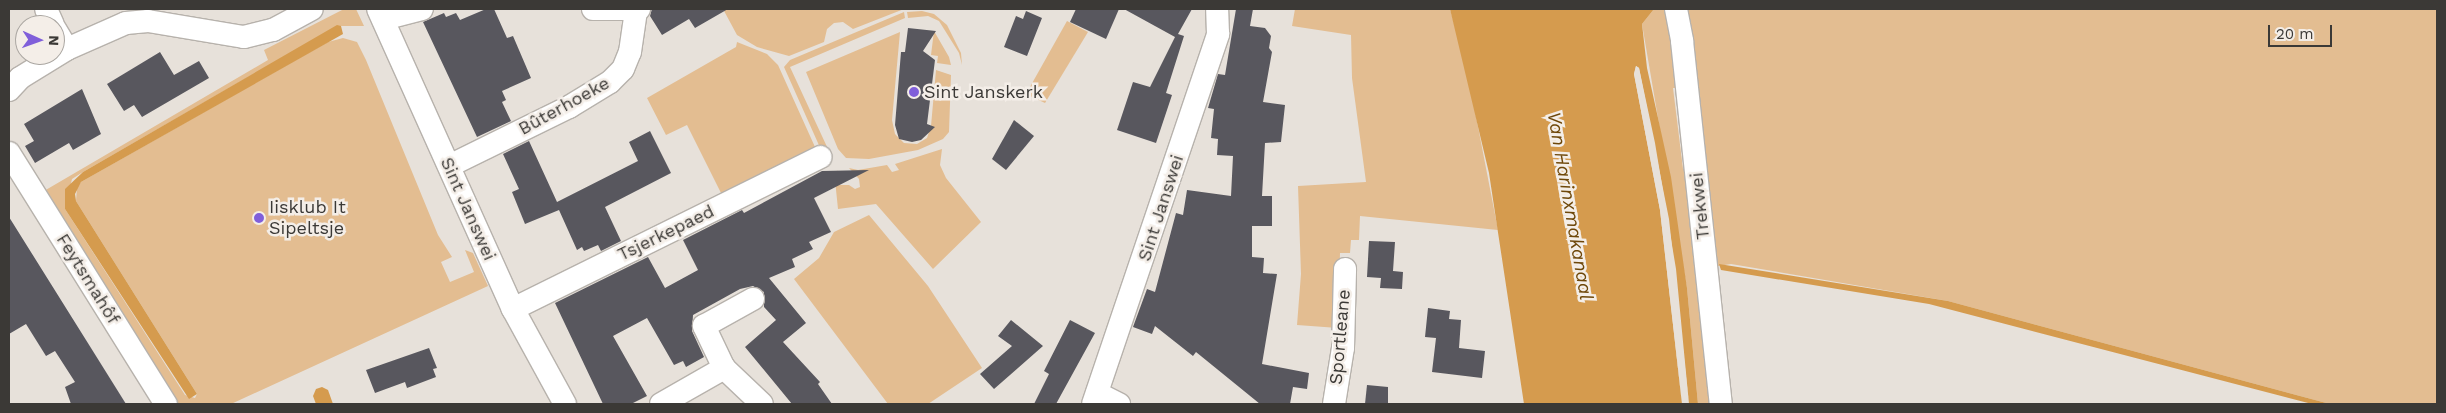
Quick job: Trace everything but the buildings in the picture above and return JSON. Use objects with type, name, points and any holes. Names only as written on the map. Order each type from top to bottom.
[{"type":"street","points":[[9,90],[20,78],[67,49],[106,30],[134,22],[178,25],[244,37],[261,34],[312,9]]},
{"type":"street","points":[[380,14],[422,9]]},
{"type":"street","name":"Bûterhoeke","points":[[448,166],[569,107],[610,82],[623,69],[630,52],[638,10],[593,9]]},
{"type":"street","name":"Sint Janswei","points":[[1095,398],[1218,34],[1217,9]]},
{"type":"street","name":"Trekwei","points":[[1677,13],[1721,404]]},
{"type":"street","name":"Sint Janswei","points":[[380,14],[513,309],[565,404]]},
{"type":"street","name":"Feytsmahôf","points":[[9,153],[166,404]]},
{"type":"street","name":"Tsjerkepaed","points":[[513,309],[820,157]]},
{"type":"street","name":"Sportleane","points":[[1334,404],[1343,348],[1345,270]]},
{"type":"street","points":[[753,299],[704,326],[724,368],[762,404]]},
{"type":"street","points":[[661,404],[724,368]]},
{"type":"street","points":[[1095,398],[1119,404]]},
{"type":"shaded area","name":"Iisklub It Sipeltsje","points":[[344,9],[356,9],[364,26],[337,26],[83,172],[72,179],[65,209],[185,395],[195,398],[197,394],[76,201],[77,188],[81,182],[294,61],[328,42],[343,38],[357,42],[366,60],[438,235],[452,257],[441,262],[450,282],[474,272],[465,250],[473,253],[488,286],[231,404],[178,404],[44,191],[268,60],[264,50]]},
{"type":"shaded area","points":[[723,9],[904,9],[853,29],[843,22],[834,23],[827,29],[824,42],[789,56],[757,47],[737,35]]},
{"type":"shaded area","points":[[1295,9],[1450,9],[1467,70],[1498,230],[1360,216],[1359,240],[1351,240],[1350,253],[1340,253],[1338,328],[1297,325],[1301,274],[1298,186],[1366,182],[1352,78],[1351,35],[1292,26]]},
{"type":"shaded area","points":[[1654,9],[1669,9],[1682,88],[1673,88],[1683,169],[1690,169],[1715,404],[1698,404],[1687,288],[1642,24]]},
{"type":"shaded area","points":[[1683,9],[2437,9],[2437,404],[2330,404],[1948,301],[1731,264],[1712,267]]},
{"type":"shaded area","points":[[922,11],[934,14],[947,25],[961,53],[962,65],[959,53],[939,21],[928,16],[908,18],[907,12]]},
{"type":"shaded area","points":[[904,12],[905,18],[790,67],[828,149],[822,152],[784,67],[790,60]]},
{"type":"shaded area","points":[[1067,21],[1088,32],[1045,103],[1026,94]]},
{"type":"shaded area","points":[[934,31],[949,57],[951,65],[937,63],[938,56],[931,55]]},
{"type":"shaded area","points":[[900,32],[892,120],[895,134],[904,143],[917,144],[927,138],[931,126],[936,70],[951,75],[949,132],[943,139],[918,150],[869,159],[846,158],[838,149],[806,72]]},
{"type":"shaded area","points":[[737,42],[767,54],[778,65],[815,147],[815,156],[721,193],[687,125],[666,135],[647,98],[736,47]]},
{"type":"shaded area","points":[[942,149],[940,165],[946,178],[981,222],[933,269],[876,204],[838,209],[835,180],[838,170],[839,185],[849,185],[855,189],[860,187],[859,179],[849,168],[858,170],[887,165],[892,172],[899,170],[895,164]]},
{"type":"shaded area","points":[[869,215],[928,286],[982,368],[928,404],[888,404],[794,279],[819,258],[834,232]]},
{"type":"water","name":"Van Harinxmakanaal","points":[[1450,9],[1654,9],[1642,24],[1647,68],[1671,177],[1687,288],[1698,404],[1689,404],[1676,269],[1655,143],[1639,68],[1636,66],[1634,74],[1660,210],[1682,404],[1524,404],[1489,173]]},
{"type":"water","points":[[337,25],[341,26],[343,34],[81,182],[75,194],[76,201],[197,394],[189,399],[65,209],[65,189],[83,172]]},
{"type":"water","points":[[1719,264],[1948,301],[2330,404],[2312,404],[1929,304],[1721,270]]},
{"type":"water","points":[[322,387],[328,390],[333,404],[316,404],[313,396],[316,389]]},
{"type":"pier","points":[[1636,66],[1639,68],[1669,219],[1689,404],[1666,219],[1637,69],[1662,210],[1682,404],[1660,210],[1634,74]]},
{"type":"place","name":"Sint Janskerk","points":[[914,92]]},
{"type":"place","name":"Iisklub It Sipeltsje","points":[[259,218]]}]
